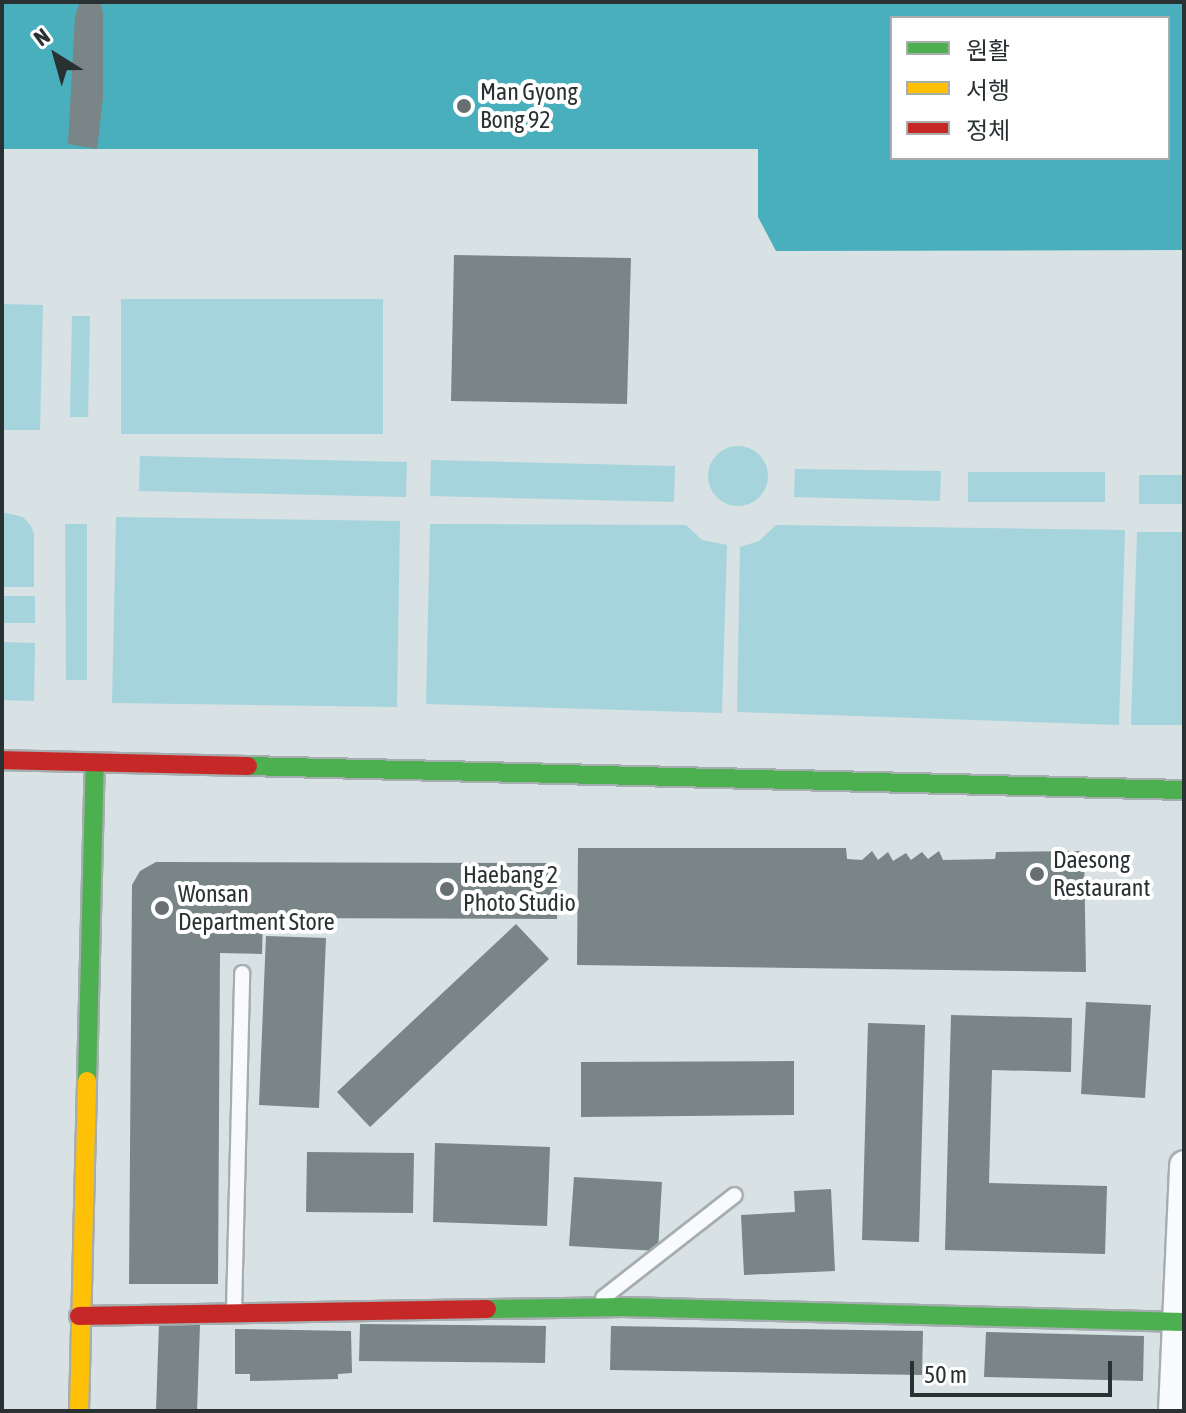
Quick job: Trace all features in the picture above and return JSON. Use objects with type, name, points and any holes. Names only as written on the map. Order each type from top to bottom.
[{"type":"main road","points":[[2,760],[1184,790]]},
{"type":"main road","points":[[79,1411],[95,762]]},
{"type":"main road","points":[[79,1316],[590,1308],[1180,1321]]},
{"type":"street","points":[[1173,1411],[1180,1321],[1184,1165]]},
{"type":"lane","points":[[234,1314],[242,973]]},
{"type":"lane","points":[[590,1308],[735,1195]]},
{"type":"shaded area","points":[[121,299],[383,299],[383,434],[121,434]]},
{"type":"shaded area","points":[[2,304],[43,305],[40,430],[2,430]]},
{"type":"shaded area","points":[[72,316],[90,316],[88,417],[70,417]]},
{"type":"shaded area","points":[[738,446],[749,448],[759,455],[766,465],[766,487],[759,497],[749,504],[738,506],[727,504],[717,497],[710,487],[708,476],[710,465],[717,455],[727,448]]},
{"type":"shaded area","points":[[140,456],[407,462],[406,497],[139,491]]},
{"type":"shaded area","points":[[431,460],[675,466],[674,502],[430,496]]},
{"type":"shaded area","points":[[795,469],[941,471],[940,501],[794,497]]},
{"type":"shaded area","points":[[968,472],[1105,472],[1105,502],[968,502]]},
{"type":"shaded area","points":[[1139,475],[1184,475],[1184,504],[1139,504]]},
{"type":"shaded area","points":[[2,512],[23,517],[31,526],[34,534],[34,587],[2,587]]},
{"type":"shaded area","points":[[116,517],[400,521],[397,707],[112,703]]},
{"type":"shaded area","points":[[65,524],[87,524],[87,680],[66,680]]},
{"type":"shaded area","points":[[430,524],[686,525],[702,540],[727,545],[722,713],[426,704]]},
{"type":"shaded area","points":[[776,525],[1125,530],[1119,725],[737,712],[740,547],[759,541]]},
{"type":"shaded area","points":[[1137,532],[1184,532],[1184,725],[1131,725]]},
{"type":"shaded area","points":[[2,596],[35,596],[35,623],[2,623]]},
{"type":"shaded area","points":[[2,642],[35,643],[34,701],[2,700]]},
{"type":"water","points":[[2,2],[1184,2],[1184,250],[776,251],[758,217],[758,149],[2,149]]},
{"type":"building","points":[[80,2],[100,2],[103,13],[103,99],[97,149],[68,144],[75,16]]},
{"type":"building","points":[[454,255],[631,258],[627,404],[451,401]]},
{"type":"building","points":[[578,848],[846,848],[847,859],[862,860],[872,851],[878,860],[888,852],[893,861],[906,853],[911,860],[922,852],[928,859],[939,851],[943,860],[995,859],[996,852],[1084,851],[1086,972],[577,965]]},
{"type":"building","points":[[156,862],[557,863],[557,919],[263,918],[262,954],[220,953],[218,1284],[129,1284],[132,885],[140,871]]},
{"type":"building","points":[[516,924],[549,959],[370,1127],[337,1092]]},
{"type":"building","points":[[266,936],[326,938],[319,1108],[259,1105]]},
{"type":"building","points":[[1086,1002],[1151,1005],[1145,1098],[1081,1094]]},
{"type":"building","points":[[951,1015],[1072,1018],[1071,1072],[992,1070],[989,1183],[1107,1186],[1105,1254],[945,1250]]},
{"type":"building","points":[[868,1023],[925,1025],[919,1242],[862,1240]]},
{"type":"building","points":[[794,1061],[794,1115],[581,1117],[581,1062]]},
{"type":"building","points":[[435,1143],[550,1147],[547,1226],[433,1222]]},
{"type":"building","points":[[307,1152],[414,1153],[413,1213],[306,1212]]},
{"type":"building","points":[[574,1177],[662,1182],[658,1251],[569,1246]]},
{"type":"building","points":[[831,1189],[835,1271],[744,1275],[741,1215],[795,1212],[794,1191]]},
{"type":"building","points":[[159,1323],[200,1325],[197,1411],[156,1411]]},
{"type":"building","points":[[360,1324],[546,1326],[545,1363],[359,1361]]},
{"type":"building","points":[[611,1326],[923,1331],[922,1375],[610,1370]]},
{"type":"building","points":[[235,1329],[351,1331],[352,1373],[338,1374],[338,1379],[250,1381],[250,1374],[235,1374]]},
{"type":"building","points":[[986,1332],[1144,1336],[1143,1381],[984,1377]]},
{"type":"traffic: fast","points":[[87,1081],[95,762]]},
{"type":"traffic: fast","points":[[248,766],[1184,790]]},
{"type":"traffic: fast","points":[[487,1309],[623,1307],[1184,1322]]},
{"type":"traffic: slow","points":[[79,1411],[87,1081]]},
{"type":"traffic: jam","points":[[2,760],[248,766]]},
{"type":"traffic: jam","points":[[79,1316],[487,1309]]},
{"type":"place","name":"Man Gyong Bong 92","points":[[464,106]]},
{"type":"place","name":"Daesong Restaurant","points":[[1037,874]]},
{"type":"place","name":"Haebang 2 Photo Studio","points":[[447,889]]},
{"type":"place","name":"Wonsan Department Store","points":[[162,908]]}]
